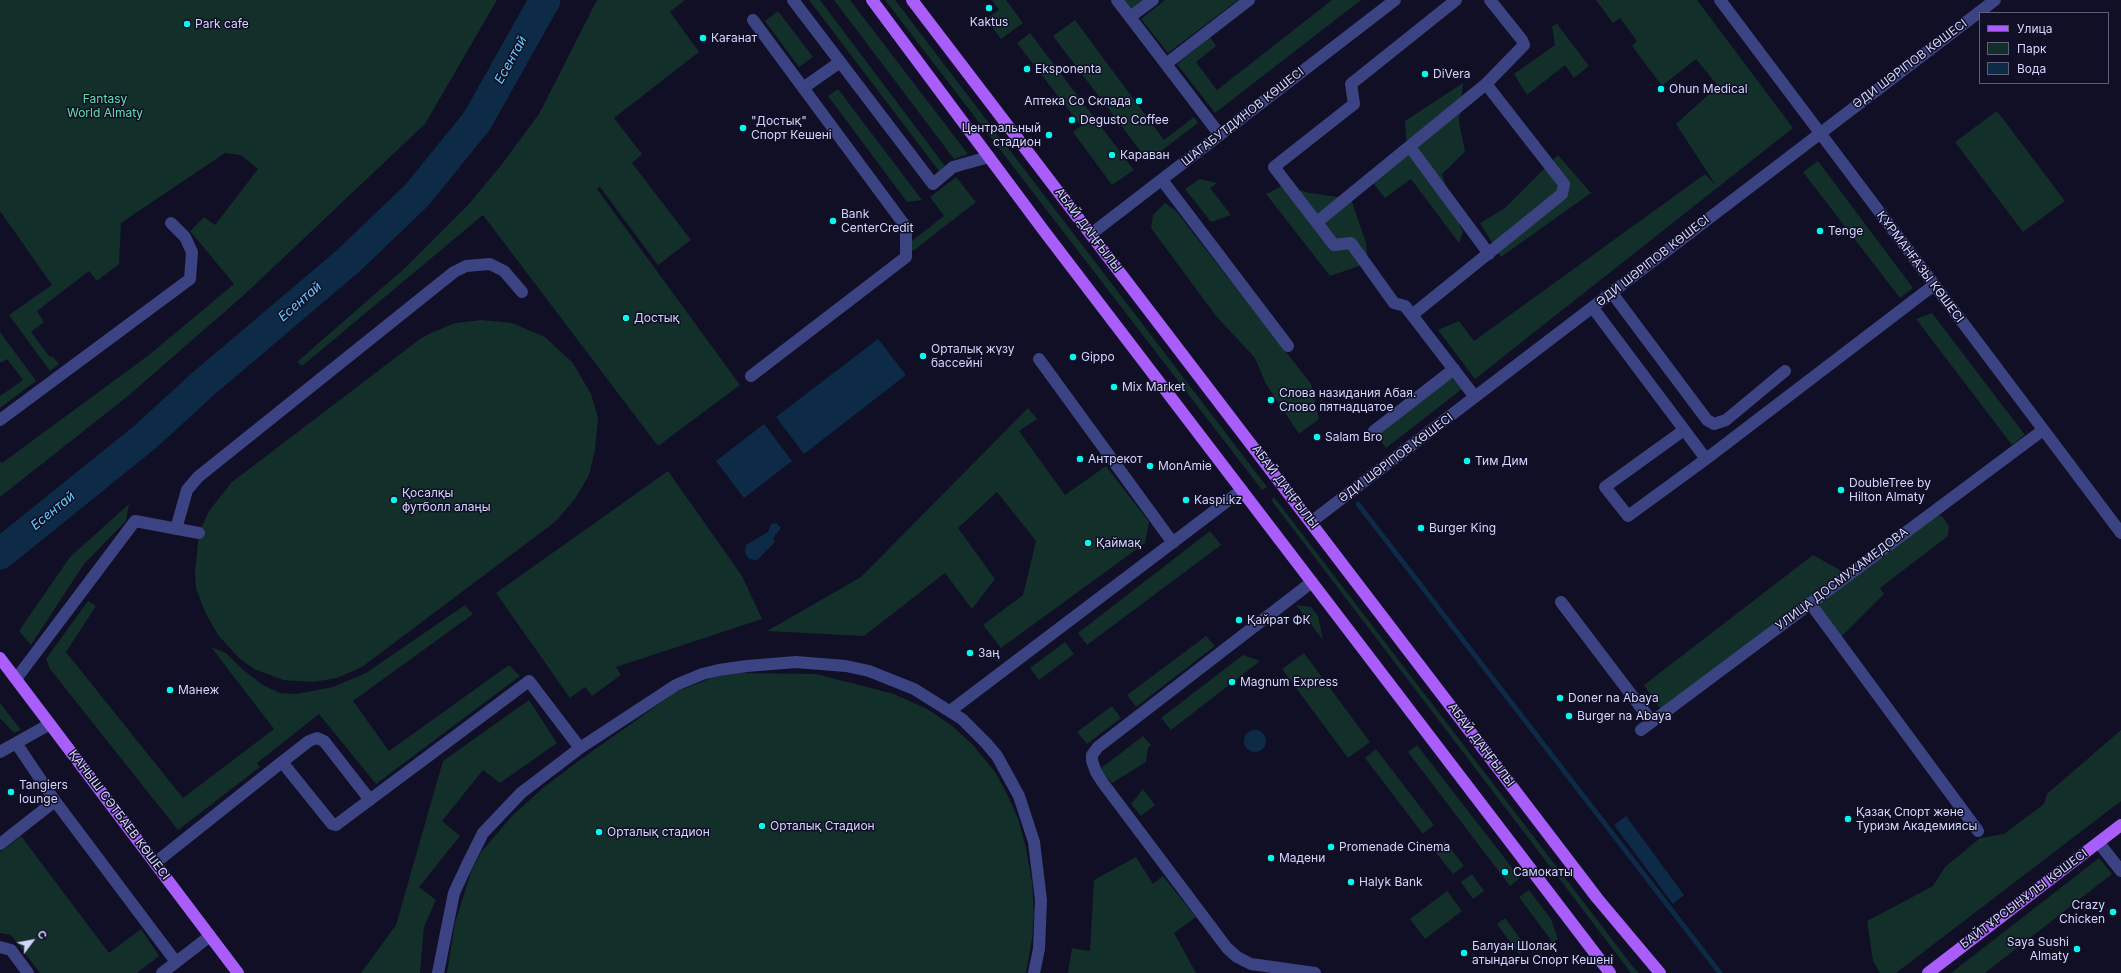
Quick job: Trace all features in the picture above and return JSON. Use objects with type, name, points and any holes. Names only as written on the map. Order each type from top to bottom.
[{"type":"main road","points":[[872,0],[1044,231],[1610,973]]},
{"type":"main road","name":"АБАЙ ДАҢҒЫЛЫ","points":[[912,0],[1312,522],[1592,892],[1660,973]]},
{"type":"main road","name":"ҚАНЫШ СӘТБАЕВ КӨШЕСІ","points":[[0,658],[238,973]]},
{"type":"main road","name":"БАЙТҰРСЫНҰЛЫ КӨШЕСІ","points":[[1928,973],[2121,825]]},
{"type":"main road","points":[[1570,919],[1602,973]]},
{"type":"street","points":[[793,0],[933,184],[953,167],[989,157]]},
{"type":"street","points":[[1117,0],[1220,135]]},
{"type":"street","points":[[1130,17],[1153,0]]},
{"type":"street","points":[[1166,64],[1249,0]]},
{"type":"street","name":"ШАГАБУТДИНОВ КӨШЕСІ","points":[[1091,234],[1395,0]]},
{"type":"street","points":[[1456,0],[1351,84],[1354,104],[1274,167],[1334,245],[1351,243],[1394,303],[1405,306],[1475,397]]},
{"type":"street","points":[[1317,222],[1486,84],[1524,45],[1522,40],[1490,0]]},
{"type":"street","name":"ҚҰРМАНҒАЗЫ КӨШЕСІ","points":[[1720,0],[2121,533]]},
{"type":"street","name":"ӘДИ ШӘРІПОВ КӨШЕСІ","points":[[1979,12],[1995,0]]},
{"type":"street","name":"ӘДИ ШӘРІПОВ КӨШЕСІ","points":[[1312,522],[1979,12]]},
{"type":"street","points":[[751,376],[906,257],[906,227],[753,20]]},
{"type":"street","points":[[803,88],[840,62]]},
{"type":"street","points":[[1412,315],[1562,194],[1564,184],[1486,84]]},
{"type":"street","points":[[1410,147],[1489,254]]},
{"type":"street","points":[[1162,180],[1288,346]]},
{"type":"street","points":[[0,420],[190,279],[192,252],[185,237],[171,223]]},
{"type":"street","points":[[176,529],[187,490],[198,477],[454,272],[466,266],[490,264],[504,271],[522,292]]},
{"type":"street","points":[[1684,430],[1605,487],[1628,516],[1706,459],[1934,285]]},
{"type":"street","points":[[1612,293],[1706,420],[1714,424],[1726,420],[1786,371]]},
{"type":"street","points":[[1593,308],[1706,459]]},
{"type":"street","points":[[1039,359],[1173,542]]},
{"type":"street","points":[[1374,431],[1454,368]]},
{"type":"street","name":"УЛИЦА ДОСМУХАМЕДОВА","points":[[1641,730],[2043,430]]},
{"type":"street","points":[[950,711],[1242,490]]},
{"type":"street","points":[[16,680],[135,521],[198,533]]},
{"type":"street","points":[[1312,582],[1098,747],[1092,755],[1092,761],[1103,783],[1227,948],[1237,957],[1251,964],[1315,973]]},
{"type":"street","points":[[1561,602],[1652,722]]},
{"type":"street","points":[[1810,603],[1978,831]]},
{"type":"street","points":[[438,973],[454,893],[484,833],[521,793],[580,748],[664,691],[681,682],[718,670],[770,663],[821,662],[869,671],[914,689],[950,711],[975,731],[997,756],[1010,777],[1028,817],[1034,842],[1041,900],[1039,949],[1034,973]]},
{"type":"street","points":[[282,762],[332,824],[336,825],[529,682],[580,748]]},
{"type":"street","points":[[0,752],[50,724]]},
{"type":"street","points":[[154,863],[309,741],[317,738],[324,741],[370,800]]},
{"type":"street","points":[[16,743],[55,801],[176,962]]},
{"type":"street","points":[[0,844],[55,801]]},
{"type":"street","points":[[2099,842],[2121,871]]},
{"type":"street","points":[[162,973],[210,936]]},
{"type":"street","points":[[0,947],[11,950],[28,973]]},
{"type":"green space","name":"Fantasy World Almaty","points":[[0,0],[497,0],[425,124],[244,295],[128,396],[0,497],[0,461],[2,463],[149,355],[234,284],[190,231],[204,217],[215,225],[258,169],[241,155],[225,153],[121,223],[119,264],[97,281],[89,271],[37,311],[44,322],[31,332],[49,356],[53,357],[59,364],[50,371],[9,315],[52,285],[0,211]]},
{"type":"green space","points":[[597,0],[685,0],[670,12],[699,52],[614,118],[642,154],[632,163],[691,240],[658,265],[600,187],[597,189],[740,385],[658,446],[483,215],[302,366],[297,362],[406,267],[468,205],[502,164],[539,114]]},
{"type":"green space","points":[[809,0],[820,0],[945,166],[939,171]]},
{"type":"green space","points":[[834,0],[850,0],[968,154],[954,159]]},
{"type":"green space","points":[[885,0],[895,0],[1267,487],[1262,490]]},
{"type":"green space","points":[[992,0],[1006,0],[1023,23],[1001,39],[986,19],[999,10]]},
{"type":"green space","points":[[1122,0],[1145,0],[1131,11]]},
{"type":"green space","points":[[1165,0],[1238,0],[1168,53],[1141,19]]},
{"type":"green space","points":[[1332,0],[1361,0],[1215,113],[1177,64],[1210,37],[1216,46],[1196,62],[1217,90]]},
{"type":"green space","points":[[1596,0],[1697,0],[1793,128],[1475,379],[1438,330],[1459,321],[1474,341],[1705,174],[1715,184],[1676,124],[1718,86],[1696,59],[1662,86],[1632,46],[1637,41],[1620,18],[1613,23]]},
{"type":"green space","points":[[778,11],[813,57],[799,67],[765,21]]},
{"type":"green space","points":[[1075,20],[1164,140],[1194,117],[1198,123],[1148,161],[1053,36]]},
{"type":"green space","points":[[1557,24],[1589,66],[1574,78],[1565,65],[1527,95],[1514,74],[1555,45],[1552,26]]},
{"type":"green space","points":[[1030,33],[1134,170],[1112,185],[1073,132],[1081,126],[1017,43]]},
{"type":"green space","points":[[1463,83],[1459,121],[1465,152],[1442,174],[1454,214],[1463,232],[1459,243],[1411,179],[1385,198],[1373,183],[1407,147],[1405,121]]},
{"type":"green space","points":[[838,89],[922,200],[907,202],[828,96]]},
{"type":"green space","points":[[1997,111],[2065,201],[2023,232],[1955,142]]},
{"type":"green space","points":[[1558,155],[1591,193],[1501,257],[1480,223],[1505,208]]},
{"type":"green space","points":[[1818,161],[1913,288],[1900,298],[1803,172]]},
{"type":"green space","points":[[956,177],[976,202],[913,251],[908,244],[944,216],[930,197]]},
{"type":"green space","points":[[1200,179],[1217,183],[1210,188],[1231,215],[1211,222],[1185,189]]},
{"type":"green space","points":[[1284,185],[1310,193],[1351,199],[1366,243],[1368,263],[1330,276],[1266,194]]},
{"type":"green space","points":[[1165,203],[1176,211],[1311,384],[1319,419],[1299,434],[1266,384],[1255,358],[1216,316],[1151,228],[1153,215]]},
{"type":"green space","points":[[1932,313],[2025,435],[2012,445],[1916,319]]},
{"type":"green space","name":"Қосалқы футболл алаңы","points":[[481,320],[512,323],[545,337],[573,363],[591,394],[598,418],[595,450],[589,475],[575,499],[555,522],[362,667],[337,678],[313,682],[283,680],[254,669],[240,659],[218,635],[205,612],[196,588],[195,572],[199,533],[209,511],[232,482],[420,339],[455,323]]},
{"type":"green space","points":[[0,332],[36,381],[0,408],[0,396],[23,380],[7,359],[1,363],[0,361]]},
{"type":"green space","points":[[1450,376],[1462,389],[1386,448],[1377,436]]},
{"type":"green space","points":[[1028,408],[1037,419],[1019,431],[1065,495],[1106,466],[1149,522],[1145,543],[1001,648],[983,625],[1023,595],[1036,541],[997,492],[958,528],[995,579],[972,609],[945,573],[864,636],[767,631],[861,577]]},
{"type":"green space","points":[[668,471],[742,576],[762,619],[616,667],[621,675],[592,696],[585,687],[570,698],[496,593]]},
{"type":"green space","points":[[1274,497],[1639,973],[1631,973],[1271,500]]},
{"type":"green space","points":[[129,504],[126,521],[84,564],[31,645],[19,631],[70,557]]},
{"type":"green space","points":[[1929,514],[1942,516],[1949,526],[1948,536],[1880,588],[1884,594],[1837,641],[1810,603],[1663,713],[1644,685],[1813,555],[1840,570],[1843,576]]},
{"type":"green space","points":[[1210,531],[1221,545],[1087,645],[1078,633]]},
{"type":"green space","points":[[88,601],[96,606],[66,652],[183,798],[274,729],[211,647],[226,653],[242,669],[263,685],[280,693],[297,694],[333,687],[366,673],[465,605],[473,614],[353,701],[389,751],[509,665],[520,676],[376,784],[319,714],[257,763],[260,767],[178,830],[50,669],[46,659]]},
{"type":"green space","points":[[1296,605],[1311,607],[1318,616],[1323,640]]},
{"type":"green space","points":[[1206,636],[1215,646],[1136,707],[1127,695]]},
{"type":"green space","points":[[1065,642],[1074,654],[1039,680],[1030,668]]},
{"type":"green space","points":[[1304,653],[1370,742],[1348,758],[1282,669]]},
{"type":"green space","points":[[1243,655],[1260,661],[1171,730],[1161,718]]},
{"type":"green space","name":"Орталық Стадион","points":[[740,673],[816,674],[894,694],[927,709],[951,725],[973,745],[995,772],[1005,790],[1018,818],[1026,848],[1032,883],[1034,914],[1032,939],[1026,973],[447,973],[455,923],[472,869],[482,851],[513,815],[543,788],[577,762],[676,692],[714,677]]},
{"type":"green space","points":[[529,700],[557,743],[500,783],[483,770],[442,821],[460,836],[419,887],[436,900],[424,927],[420,973],[361,973],[396,925],[443,761]]},
{"type":"green space","points":[[0,703],[21,730],[14,733],[0,718]]},
{"type":"green space","points":[[1112,706],[1121,718],[1087,744],[1077,732]]},
{"type":"green space","points":[[2121,730],[2121,801],[1896,973],[1880,973],[1873,961],[1867,921],[1933,886],[1945,867],[1980,838],[2004,834],[2044,804],[2047,794]]},
{"type":"green space","points":[[1143,736],[1151,745],[1148,748],[1146,762],[1112,783],[1100,769]]},
{"type":"green space","points":[[1417,745],[1520,878],[1510,886],[1408,752]]},
{"type":"green space","points":[[1376,749],[1434,825],[1423,834],[1365,758]]},
{"type":"green space","points":[[1143,789],[1155,805],[1141,816],[1131,804]]},
{"type":"green space","points":[[21,836],[109,953],[141,929],[159,956],[137,973],[40,973],[11,935],[0,933],[0,852]]},
{"type":"green space","points":[[1445,841],[1464,866],[1453,874],[1434,850]]},
{"type":"green space","points":[[1136,857],[1153,884],[1163,876],[1196,917],[1174,933],[1196,973],[1068,973],[1072,948],[1090,951],[1094,880]]},
{"type":"green space","points":[[2099,858],[2112,874],[1985,973],[1951,973]]},
{"type":"green space","points":[[1472,874],[1484,891],[1473,899],[1461,882]]},
{"type":"green space","points":[[1529,890],[1551,919],[1558,939],[1553,943],[1519,897]]},
{"type":"green space","points":[[1447,891],[1462,911],[1425,939],[1410,919]]},
{"type":"green space","points":[[1505,918],[1527,948],[1519,954],[1497,924]]},
{"type":"water","points":[[878,339],[906,375],[804,454],[776,417]]},
{"type":"water","points":[[764,424],[792,461],[744,498],[716,461]]},
{"type":"water","points":[[776,523],[781,528],[773,538],[775,542],[757,560],[749,559],[745,553],[746,545],[768,532],[771,524]]},
{"type":"water","points":[[1255,730],[1263,733],[1266,741],[1263,749],[1255,752],[1247,749],[1244,741],[1247,733]]},
{"type":"water","points":[[1626,816],[1684,895],[1673,904],[1614,825]]},
{"type":"waterway","name":"Есентай","points":[[0,554],[145,437],[203,384],[348,261],[417,195],[477,121],[545,0]]},
{"type":"waterway","points":[[1358,504],[1720,973]]},
{"type":"place","name":"Kaktus","points":[[989,8]]},
{"type":"place","name":"Park cafe","points":[[187,24]]},
{"type":"place","name":"Кағанат","points":[[703,38]]},
{"type":"place","name":"Eksponenta","points":[[1027,69]]},
{"type":"place","name":"DiVera","points":[[1425,74]]},
{"type":"place","name":"Ohun Medical","points":[[1661,89]]},
{"type":"place","name":"Аптека Со Склада","points":[[1139,101]]},
{"type":"place","name":"Degusto Coffee","points":[[1072,120]]},
{"type":"place","name":"\"Достық\" Спорт Кешені","points":[[743,128]]},
{"type":"place","name":"Центральный стадион","points":[[1049,135]]},
{"type":"place","name":"Караван","points":[[1112,155]]},
{"type":"place","name":"Bank CenterCredit","points":[[833,221]]},
{"type":"place","name":"Tenge","points":[[1820,231]]},
{"type":"place","name":"Достық","points":[[626,318]]},
{"type":"place","name":"Орталық жүзу бассейні","points":[[923,356]]},
{"type":"place","name":"Gippo","points":[[1073,357]]},
{"type":"place","name":"Mix Market","points":[[1114,387]]},
{"type":"place","name":"Слова назидания Абая. Слово пятнадцатое","points":[[1271,400]]},
{"type":"place","name":"Salam Bro","points":[[1317,437]]},
{"type":"place","name":"Антрекот","points":[[1080,459]]},
{"type":"place","name":"Тим Дим","points":[[1467,461]]},
{"type":"place","name":"MonAmie","points":[[1150,466]]},
{"type":"place","name":"DoubleTree by Hilton Almaty","points":[[1841,490]]},
{"type":"place","name":"Қосалқы футболл алаңы","points":[[394,500]]},
{"type":"place","name":"Kaspi.kz","points":[[1186,500]]},
{"type":"place","name":"Burger King","points":[[1421,528]]},
{"type":"place","name":"Қаймақ","points":[[1088,543]]},
{"type":"place","name":"Қайрат ФК","points":[[1239,620]]},
{"type":"place","name":"Заң","points":[[970,653]]},
{"type":"place","name":"Magnum Express","points":[[1232,682]]},
{"type":"place","name":"Манеж","points":[[170,690]]},
{"type":"place","name":"Doner na Abaya","points":[[1560,698]]},
{"type":"place","name":"Burger na Abaya","points":[[1569,716]]},
{"type":"place","name":"Tangiers lounge","points":[[11,792]]},
{"type":"place","name":"Қазақ Спорт және Туризм Академиясы","points":[[1848,819]]},
{"type":"place","name":"Орталық Стадион","points":[[762,826]]},
{"type":"place","name":"Орталық стадион","points":[[599,832]]},
{"type":"place","name":"Promenade Cinema","points":[[1331,847]]},
{"type":"place","name":"Мадени","points":[[1271,858]]},
{"type":"place","name":"Самокаты","points":[[1505,872]]},
{"type":"place","name":"Halyk Bank","points":[[1351,882]]},
{"type":"place","name":"Crazy Chicken","points":[[2113,912]]},
{"type":"place","name":"Saya Sushi Almaty","points":[[2077,949]]},
{"type":"place","name":"Балуан Шолақ атындағы Спорт Кешені","points":[[1464,953]]}]
